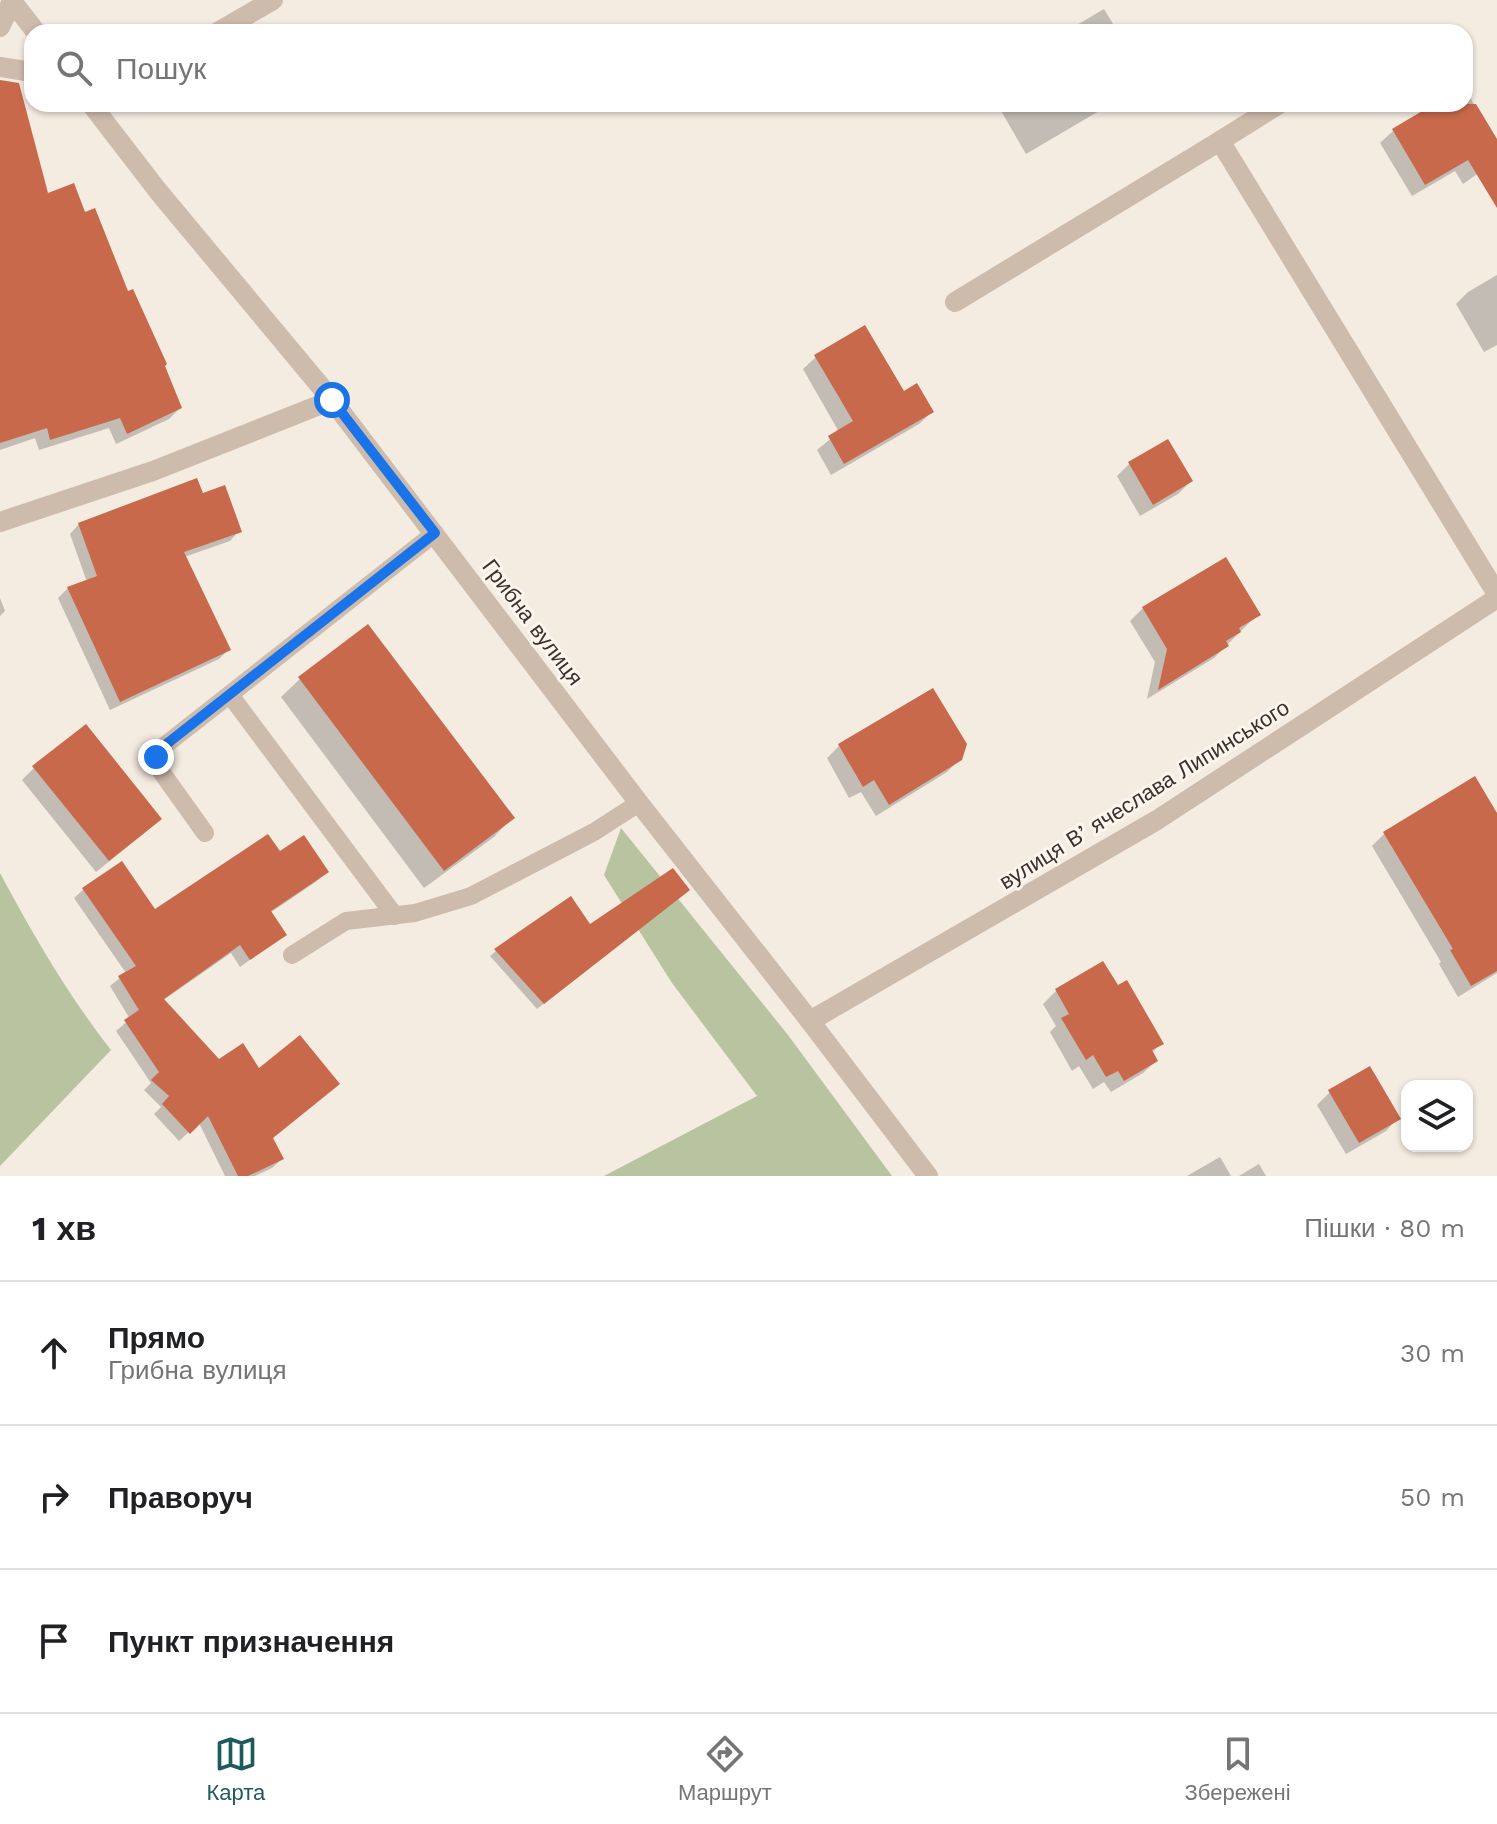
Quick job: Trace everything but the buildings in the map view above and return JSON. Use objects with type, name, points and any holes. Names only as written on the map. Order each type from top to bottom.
[{"type":"street","points":[[232,24],[273,0]]},
{"type":"street","points":[[0,27],[12,1],[30,24]]},
{"type":"street","points":[[0,67],[24,71]]},
{"type":"street","name":"Грибна вулиця","points":[[98,112],[158,191],[332,400],[928,1176]]},
{"type":"street","points":[[955,302],[1266,112]]},
{"type":"street","name":"вулиця Вʼячеслава Липинського","points":[[810,1021],[1157,820],[1497,596],[1220,141]]},
{"type":"street","points":[[0,522],[153,471],[332,400]]},
{"type":"lane","points":[[205,833],[160,770],[156,757],[164,746],[435,533]]},
{"type":"lane","points":[[230,695],[395,916]]},
{"type":"lane","points":[[292,955],[346,921],[439,908],[471,896],[594,832],[639,803]]},
{"type":"green space","points":[[621,828],[788,1035],[892,1176],[604,1176],[757,1096],[672,983],[604,875]]},
{"type":"green space","points":[[0,873],[52,964],[111,1050],[0,1166]]},
{"type":"route","points":[[156,757],[164,746],[435,533],[332,400]]}]
